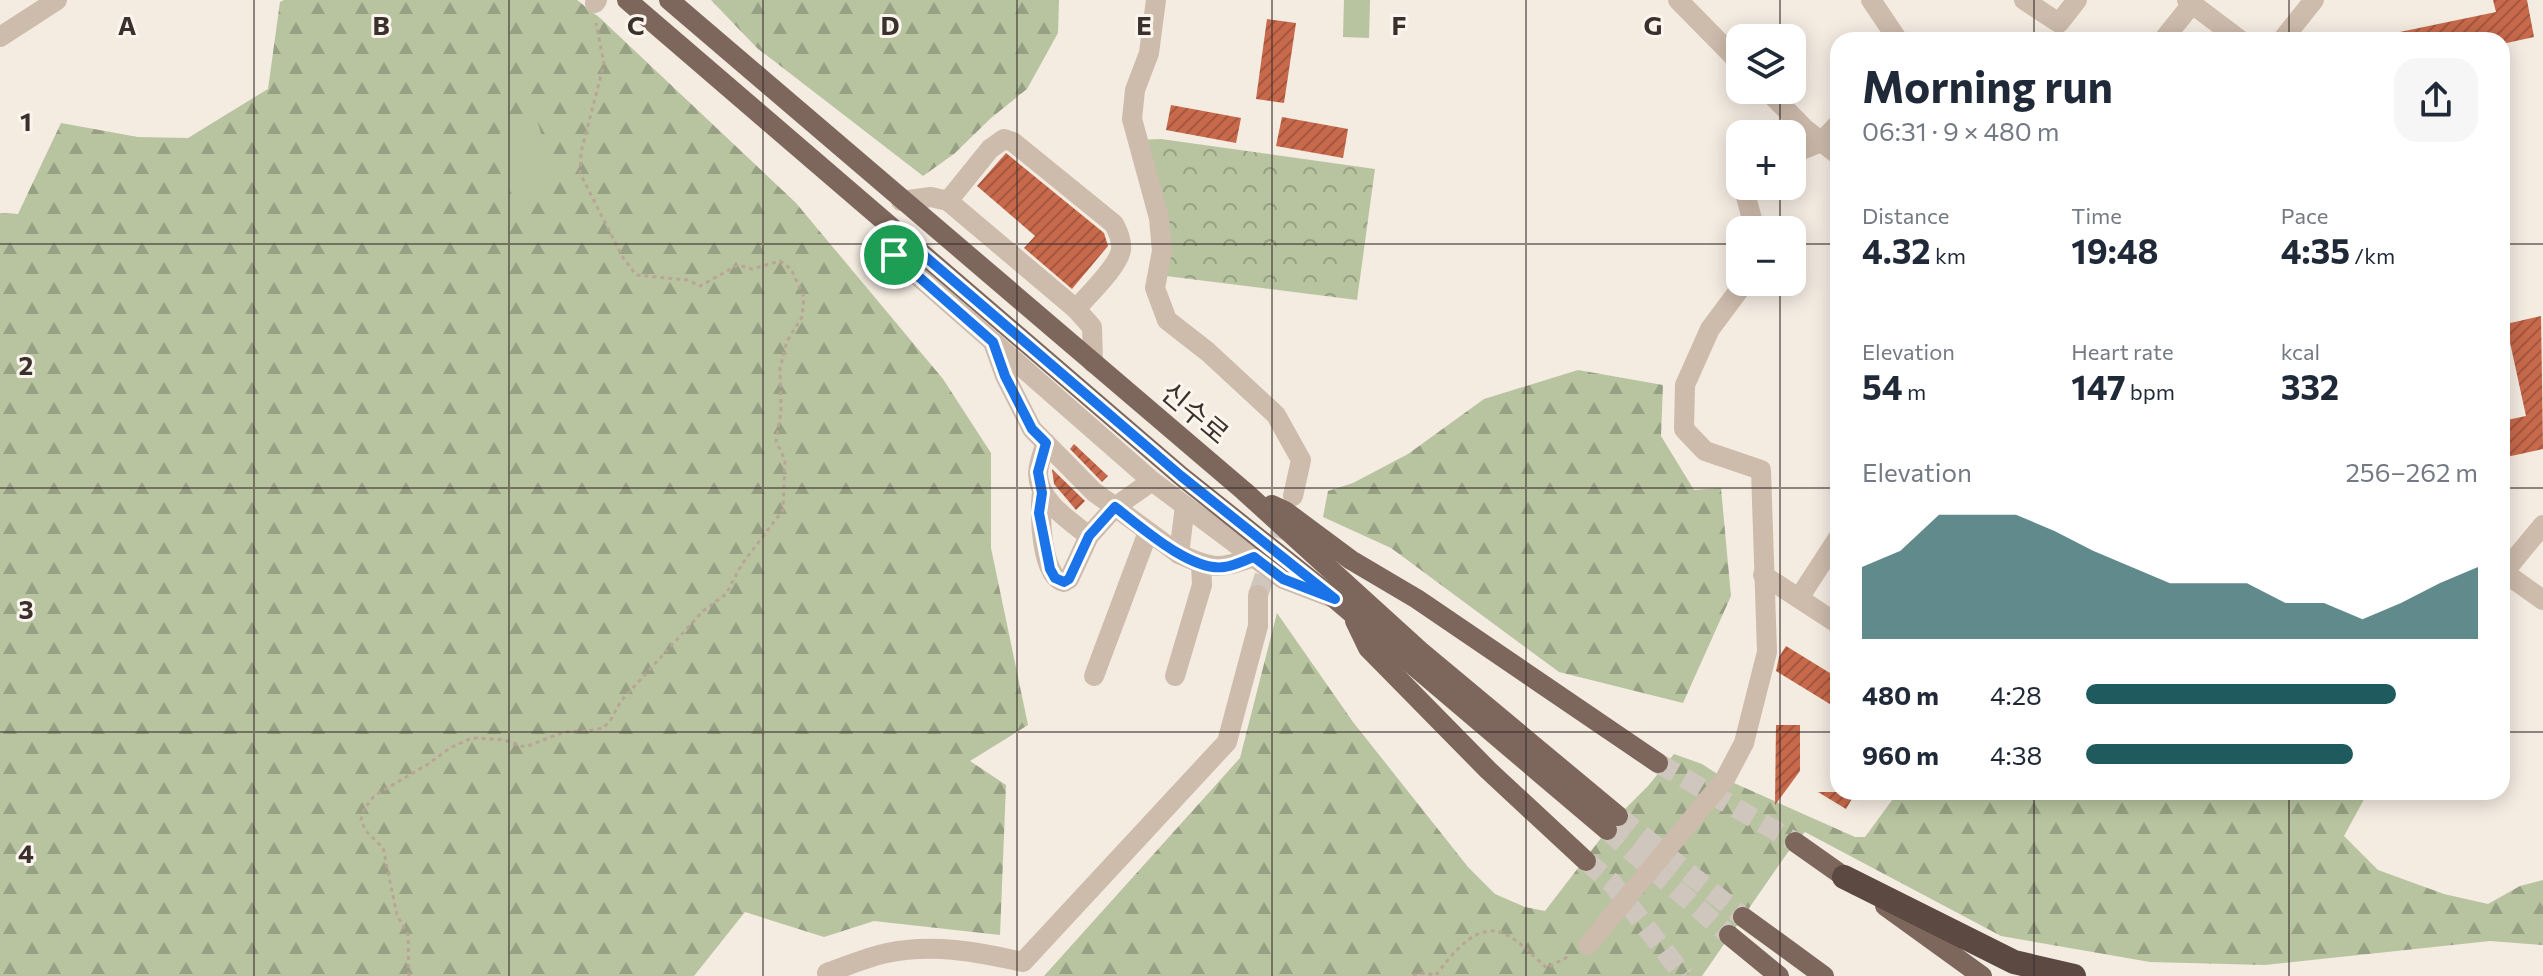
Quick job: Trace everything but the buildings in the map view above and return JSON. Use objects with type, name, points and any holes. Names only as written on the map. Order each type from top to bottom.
[{"type":"highway","points":[[1844,877],[2014,962],[2074,976]]},
{"type":"main road","name":"신수로","points":[[627,0],[1181,476],[1488,727],[1612,823],[1244,491],[669,0]]},
{"type":"main road","points":[[1244,491],[1285,511],[1351,560],[1417,599],[1658,763]]},
{"type":"main road","points":[[1351,614],[1368,648],[1488,770],[1586,861]]},
{"type":"main road","points":[[1795,842],[1982,976]]},
{"type":"main road","points":[[1743,917],[1824,976]]},
{"type":"main road","points":[[1729,935],[1779,976]]},
{"type":"street","points":[[0,37],[57,0]]},
{"type":"street","points":[[1156,0],[1149,53],[1135,90],[1132,119],[1159,218],[1162,251],[1155,288],[1167,320],[1208,352],[1276,415],[1301,460],[1293,496]]},
{"type":"street","points":[[1678,0],[1726,49]]},
{"type":"street","points":[[1871,0],[1893,32]]},
{"type":"street","points":[[2024,0],[2059,23],[2077,0]]},
{"type":"street","points":[[2288,32],[2314,0]]},
{"type":"street","points":[[2168,32],[2189,2],[2229,32]]},
{"type":"street","points":[[1782,104],[1830,149]]},
{"type":"street","points":[[1806,148],[1821,142],[1830,132]]},
{"type":"street","points":[[948,201],[990,149],[1004,139],[1013,142],[1114,224],[1120,238],[1121,253],[1076,309]]},
{"type":"street","points":[[901,201],[931,197],[948,201],[1076,309],[1092,327],[1093,363]]},
{"type":"street","points":[[892,228],[894,255],[1152,481],[1283,579],[1335,599]]},
{"type":"street","points":[[1588,945],[1725,779],[1744,743],[1767,652],[1761,470],[1705,451],[1684,429],[1685,385],[1710,329],[1735,296]]},
{"type":"street","points":[[993,342],[1005,376],[1032,429],[1094,492],[1179,554],[1201,564],[1223,568],[1254,557]]},
{"type":"street","points":[[1046,443],[1038,472],[1042,493],[1039,513],[1050,569],[1055,578],[1064,582],[1069,579],[1089,536],[1115,507],[1152,481]]},
{"type":"street","points":[[1042,493],[1089,536]]},
{"type":"street","points":[[1179,554],[1185,506]]},
{"type":"street","points":[[2510,563],[2543,525]]},
{"type":"street","points":[[1094,676],[1148,532]]},
{"type":"street","points":[[1799,598],[1830,550]]},
{"type":"street","points":[[1175,676],[1202,585],[1201,564]]},
{"type":"street","points":[[1763,575],[1830,619]]},
{"type":"street","points":[[2510,576],[2543,600]]},
{"type":"street","points":[[827,973],[886,953],[930,948],[987,954],[1023,962],[1227,742],[1258,626],[1258,595]]},
{"type":"path","points":[[409,976],[408,935],[397,915],[383,848],[366,831],[361,820],[364,809],[374,796],[450,748],[472,738],[504,740],[525,747],[564,732],[603,728],[621,701],[703,611],[726,594],[742,564],[783,510],[785,460],[776,441],[781,412],[780,368],[787,341],[802,317],[804,297],[791,269],[780,261],[752,269],[738,265],[700,286],[687,280],[636,275],[622,256],[580,173],[581,152],[604,64],[596,2]]},
{"type":"path","points":[[1413,976],[1420,973],[1436,975],[1470,938],[1480,933],[1505,933],[1547,968],[1588,945]]},
{"type":"green space","points":[[577,0],[600,18],[796,203],[943,379],[991,453],[991,548],[1028,725],[970,761],[1006,785],[1000,935],[874,921],[824,937],[745,912],[694,976],[0,976],[0,213],[18,214],[61,123],[138,137],[188,138],[268,89],[280,2]]},
{"type":"green space","points":[[711,0],[1059,0],[1058,33],[1027,89],[954,154],[923,176],[757,48]]},
{"type":"green space","points":[[1344,0],[1370,0],[1369,38],[1343,37]]},
{"type":"green space","points":[[538,123],[556,187],[513,199],[495,135]]},
{"type":"green space","points":[[1161,139],[1375,169],[1357,300],[1158,275],[1162,251],[1136,140]]},
{"type":"green space","points":[[1578,370],[1663,385],[1661,436],[1694,490],[1721,488],[1731,596],[1683,703],[1559,672],[1391,548],[1323,517],[1328,491],[1353,483],[1408,454],[1484,399]]},
{"type":"green space","points":[[1277,613],[1353,722],[1468,867],[1495,894],[1525,907],[1545,911],[1618,816],[1674,754],[1702,764],[1725,779],[1855,837],[1865,837],[1892,800],[2364,800],[2344,836],[2378,870],[2444,894],[2488,904],[2520,886],[2543,880],[2543,945],[2490,941],[2265,965],[2150,962],[2001,936],[1805,832],[1702,976],[1044,976],[1240,758]]},
{"type":"tunnel","points":[[1258,595],[1288,511]]},
{"type":"tunnel","points":[[1658,763],[1795,842]]},
{"type":"tunnel","points":[[1618,816],[1743,917]]},
{"type":"tunnel","points":[[1607,830],[1729,935]]},
{"type":"tunnel","points":[[1586,861],[1611,882],[1684,976]]},
{"type":"route","points":[[892,228],[1181,476],[1335,599],[1283,579],[1254,557],[1223,568],[1201,564],[1179,554],[1115,507],[1089,536],[1069,579],[1064,582],[1055,578],[1050,569],[1039,513],[1042,493],[1038,472],[1046,443],[1032,429],[1005,376],[993,342],[894,255],[892,228]]}]
